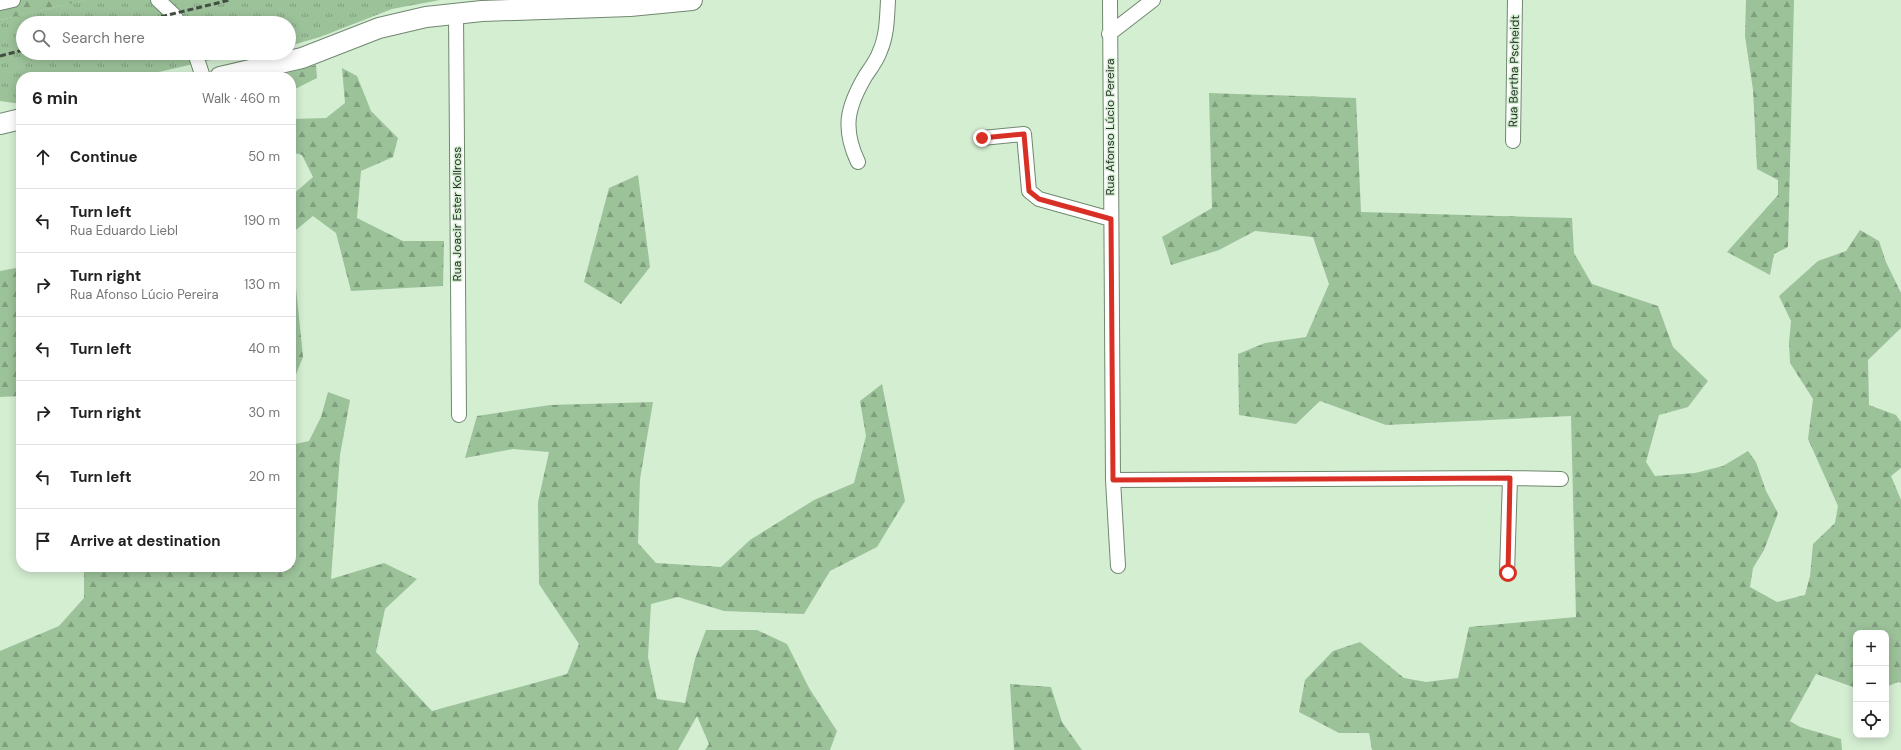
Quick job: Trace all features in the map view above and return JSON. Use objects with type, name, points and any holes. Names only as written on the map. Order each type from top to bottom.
[{"type":"main road","points":[[296,59],[379,28],[404,21],[456,13],[630,6],[692,0]]},
{"type":"main road","points":[[242,72],[293,60]]},
{"type":"main road","points":[[0,124],[16,120]]},
{"type":"street","points":[[0,3],[13,0]]},
{"type":"street","points":[[158,0],[174,16]]},
{"type":"street","points":[[858,162],[851,147],[848,120],[857,92],[880,52],[887,27],[888,0]]},
{"type":"street","name":"Rua Afonso Lúcio Pereira","points":[[1110,0],[1113,480],[1118,566]]},
{"type":"street","points":[[1110,34],[1153,0]]},
{"type":"street","name":"Rua Bertha Pscheidt","points":[[1513,141],[1515,0]]},
{"type":"street","name":"Rua Joacir Ester Kollross","points":[[456,13],[459,415]]},
{"type":"street","points":[[197,60],[201,72]]},
{"type":"street","points":[[982,138],[1024,134],[1029,191],[1039,199],[1111,219]]},
{"type":"street","points":[[1508,573],[1510,478]]},
{"type":"street","points":[[1113,480],[1561,479]]},
{"type":"green space","points":[[0,0],[86,0],[16,16],[0,20]]},
{"type":"green space","points":[[85,0],[440,0],[392,9],[320,37],[296,44],[296,16],[17,16]]},
{"type":"green space","points":[[1746,0],[1794,0],[1788,247],[1774,254],[1770,275],[1727,252],[1778,195],[1778,180],[1757,169],[1753,90],[1745,36]]},
{"type":"green space","points":[[16,16],[16,60],[211,60],[159,72],[16,72],[16,103],[0,101],[0,20]]},
{"type":"green space","points":[[316,65],[317,78],[296,88],[296,72],[291,72]]},
{"type":"green space","points":[[342,68],[357,76],[371,111],[398,138],[393,157],[361,171],[357,218],[403,241],[444,241],[443,286],[351,291],[336,233],[313,216],[296,230],[296,192],[313,177],[302,155],[296,153],[296,119],[326,118],[345,103]]},
{"type":"green space","points":[[1209,93],[1356,98],[1361,212],[1572,218],[1574,253],[1592,284],[1658,306],[1673,347],[1708,381],[1688,407],[1659,415],[1646,462],[1655,476],[1695,473],[1723,466],[1748,451],[1756,462],[1766,491],[1778,513],[1764,550],[1753,568],[1750,587],[1777,602],[1805,595],[1810,576],[1813,544],[1835,523],[1838,506],[1808,439],[1813,399],[1790,363],[1789,343],[1791,321],[1779,296],[1818,261],[1846,251],[1860,230],[1879,241],[1886,262],[1901,293],[1901,328],[1868,360],[1869,405],[1896,415],[1901,422],[1901,468],[1891,476],[1901,500],[1901,683],[1898,682],[1889,686],[1889,630],[1853,630],[1853,687],[1816,674],[1790,721],[1800,727],[1841,739],[1842,750],[1372,750],[1369,733],[1339,733],[1299,712],[1305,680],[1333,651],[1360,642],[1404,678],[1426,682],[1458,678],[1469,627],[1576,617],[1571,416],[1386,425],[1320,401],[1296,424],[1239,415],[1238,354],[1265,343],[1306,337],[1329,284],[1313,237],[1255,231],[1219,250],[1171,265],[1162,237],[1212,208]]},
{"type":"green space","points":[[638,175],[650,267],[621,304],[584,282],[609,188]]},
{"type":"green space","points":[[16,268],[16,396],[0,397],[0,271]]},
{"type":"green space","points":[[296,288],[303,357],[296,374]]},
{"type":"green space","points":[[882,384],[905,501],[877,547],[830,571],[804,614],[724,611],[678,597],[651,604],[648,657],[657,699],[685,703],[695,659],[706,630],[757,630],[787,644],[809,688],[837,731],[830,750],[705,750],[709,744],[697,716],[678,750],[0,750],[0,651],[59,626],[84,598],[84,572],[296,572],[296,444],[309,441],[321,417],[328,392],[350,400],[340,455],[331,579],[384,563],[417,579],[385,609],[376,652],[432,711],[567,674],[579,644],[539,584],[538,502],[549,452],[513,449],[465,458],[477,416],[550,405],[653,402],[640,479],[638,543],[656,563],[721,567],[750,540],[814,500],[854,483],[866,436],[860,401]]},
{"type":"green space","points":[[1010,684],[1051,687],[1062,722],[1082,750],[1014,750]]},
{"type":"railway","points":[[164,16],[230,0]]},
{"type":"railway","points":[[0,56],[16,52]]},
{"type":"route","points":[[982,138],[1024,134],[1029,191],[1039,199],[1111,219],[1113,480],[1510,478],[1508,573]]}]
